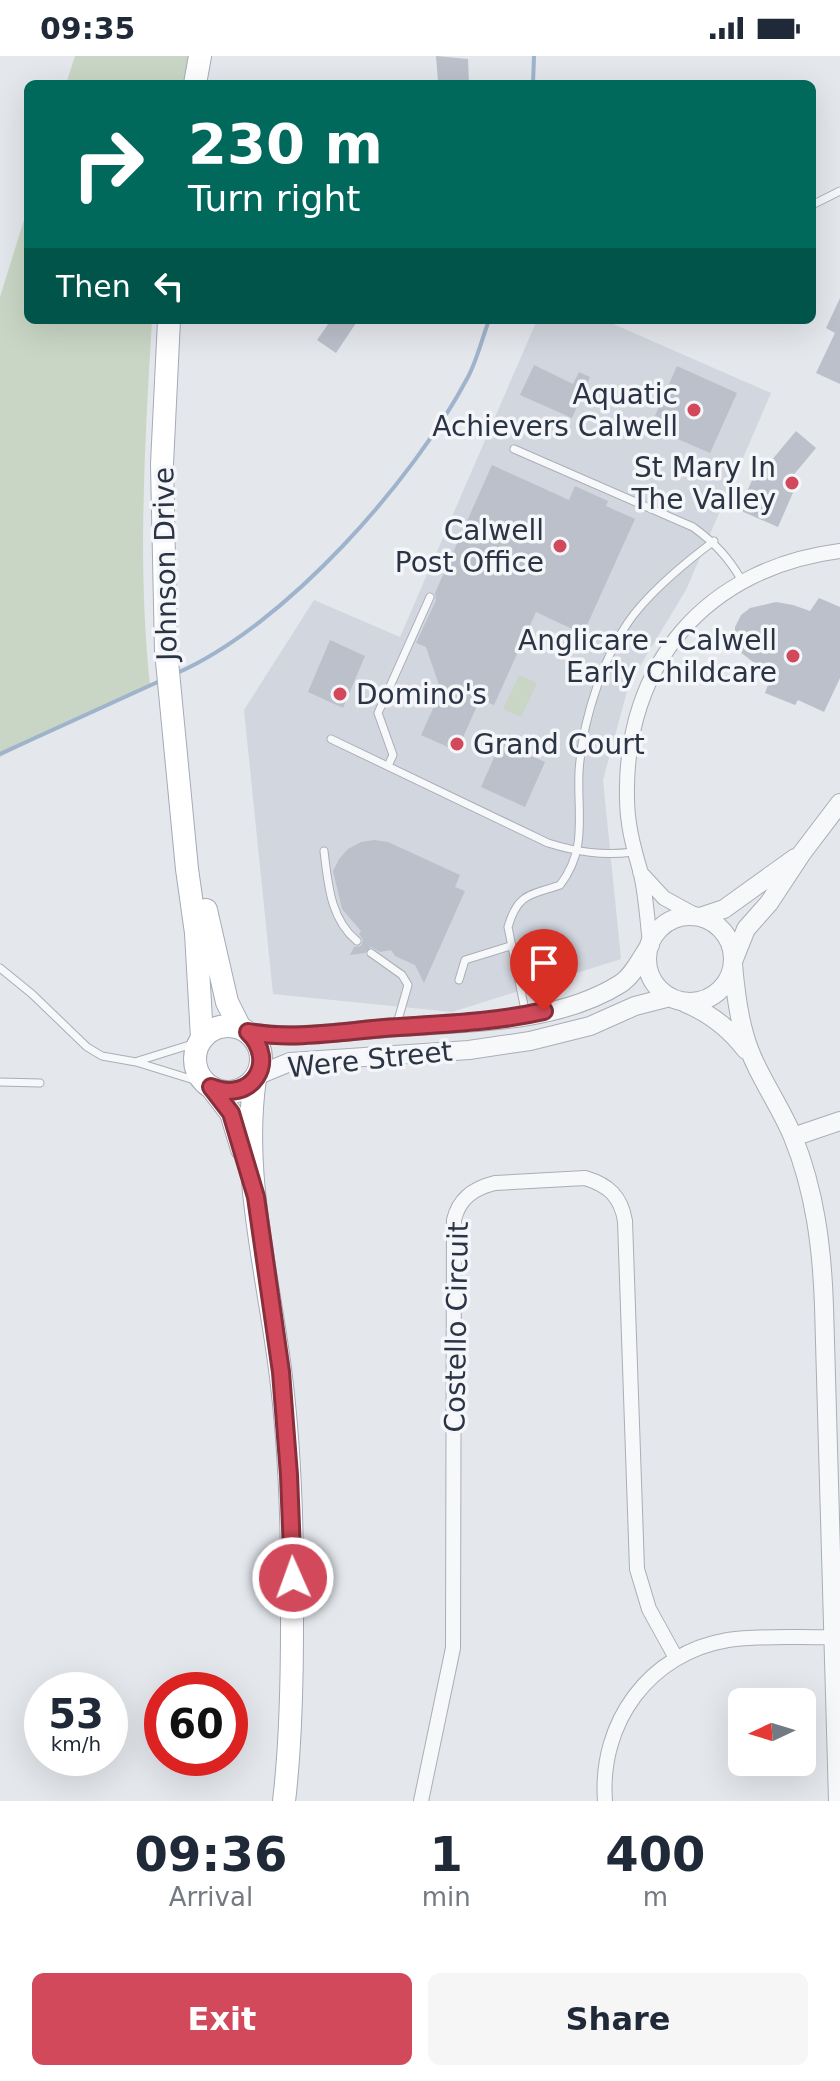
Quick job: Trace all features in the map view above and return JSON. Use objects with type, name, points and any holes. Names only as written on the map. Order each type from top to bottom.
[{"type":"main road","points":[[196,80],[200,56]]},
{"type":"main road","name":"Johnson Drive","points":[[169,324],[162,464],[166,651],[196,933],[201,1040]]},
{"type":"main road","name":"Johnson Drive","points":[[182,808],[227,1002],[244,1030]]},
{"type":"main road","points":[[256,1197],[231,1113],[200,1077],[195,1061],[201,1040],[216,1028],[244,1030],[259,1046],[262,1056],[250,1116],[256,1197],[281,1372],[293,1578],[292,1680],[284,1801]]},
{"type":"main road","points":[[209,1086],[221,1091],[238,1091],[256,1078]]},
{"type":"street","points":[[755,1062],[719,1022],[702,1009],[658,988],[649,971],[650,944],[640,871],[633,852],[627,798],[629,743],[652,673],[677,636],[706,607],[742,581],[769,567],[815,554],[840,551]]},
{"type":"street","points":[[677,999],[693,1002],[712,996],[727,982],[746,929],[775,895],[840,803]]},
{"type":"street","points":[[650,944],[655,934],[669,921],[698,917],[727,907],[802,853]]},
{"type":"street","points":[[640,871],[664,898],[680,909],[714,923],[727,936],[745,1037],[795,1143],[807,1178],[819,1232],[832,1305],[833,1637],[838,1801]]},
{"type":"street","name":"Were Street","points":[[244,1030],[269,1036],[471,1022],[526,1015],[586,1000],[622,983],[650,944]]},
{"type":"street","name":"Were Street","points":[[256,1078],[290,1062],[469,1050],[530,1041],[590,1026],[635,1006],[677,999]]},
{"type":"street","points":[[795,1143],[840,1121]]},
{"type":"street","points":[[795,1143],[840,1133]]},
{"type":"street","name":"Costello Circuit","points":[[421,1801],[453,1648],[454,1220],[463,1200],[480,1187],[495,1183],[585,1178],[611,1190],[622,1207],[625,1221],[637,1569],[649,1609],[676,1658]]},
{"type":"street","points":[[605,1801],[605,1765],[612,1736],[624,1709],[642,1686],[676,1658],[702,1646],[730,1640],[833,1637]]},
{"type":"lane","points":[[816,203],[840,191]]},
{"type":"lane","points":[[514,449],[693,527],[714,541],[729,558],[742,581]]},
{"type":"lane","points":[[526,1015],[507,933],[510,920],[525,896],[560,885],[578,852],[580,752],[593,699],[605,668],[639,607],[714,541]]},
{"type":"lane","points":[[388,766],[393,755],[378,713],[430,597]]},
{"type":"lane","points":[[331,739],[521,831],[578,852],[633,852]]},
{"type":"lane","points":[[324,851],[328,887],[335,912],[349,935],[357,941]]},
{"type":"lane","points":[[459,980],[465,960],[510,946]]},
{"type":"lane","points":[[371,953],[402,975],[408,985],[396,1027]]},
{"type":"lane","points":[[0,968],[87,1047],[114,1059],[136,1062],[209,1086]]},
{"type":"lane","points":[[136,1062],[201,1040]]},
{"type":"lane","points":[[0,1082],[40,1083]]},
{"type":"shaded area","points":[[535,324],[613,324],[771,393],[686,590],[629,684],[603,780],[621,959],[452,1012],[273,994],[244,710],[314,600],[400,637]]},
{"type":"green space","points":[[75,56],[200,56],[194,80],[67,80]]},
{"type":"green space","points":[[24,220],[24,324],[152,324],[143,548],[150,685],[0,757],[0,297]]},
{"type":"green space","points":[[519,675],[537,683],[521,717],[503,709]]},
{"type":"building","points":[[436,56],[468,59],[469,80],[438,80]]},
{"type":"building","points":[[840,298],[840,384],[816,373],[835,333],[826,328]]},
{"type":"building","points":[[328,324],[355,324],[336,353],[317,340]]},
{"type":"building","points":[[534,365],[573,384],[579,372],[590,377],[572,418],[520,395]]},
{"type":"building","name":"Aquatic Achievers Calwell","points":[[677,366],[737,393],[710,453],[650,427]]},
{"type":"building","points":[[796,431],[816,448],[786,484],[795,488],[778,527],[739,510],[756,471],[761,473]]},
{"type":"building","points":[[492,465],[569,500],[575,486],[608,501],[606,506],[635,519],[583,634],[536,612],[494,705],[480,699],[457,751],[421,735],[441,691],[426,647],[416,643]]},
{"type":"building","name":"Anglicare - Calwell Early Childcare","points":[[819,598],[840,607],[840,678],[824,712],[798,700],[795,705],[765,693],[773,671],[739,651],[735,639],[735,627],[741,615],[750,608],[776,602],[810,611]]},
{"type":"building","points":[[330,640],[365,656],[343,708],[308,692]]},
{"type":"building","points":[[501,742],[545,762],[525,807],[481,787]]},
{"type":"building","points":[[374,840],[388,842],[460,875],[455,887],[465,891],[424,983],[415,965],[395,956],[391,950],[380,952],[371,947],[365,953],[350,955],[354,947],[361,946],[363,940],[359,934],[361,931],[342,909],[333,871],[348,849]]},
{"type":"waterway","points":[[533,80],[534,56]]},
{"type":"waterway","points":[[177,673],[219,651],[261,621],[343,546],[415,460],[444,418],[471,370],[488,324]]},
{"type":"waterway","points":[[0,754],[162,680]]},
{"type":"place","name":"Aquatic Achievers Calwell","points":[[694,410]]},
{"type":"place","name":"St Mary In The Valley","points":[[792,483]]},
{"type":"place","name":"Calwell Post Office","points":[[560,546]]},
{"type":"place","name":"Anglicare - Calwell Early Childcare","points":[[793,656]]},
{"type":"place","name":"Domino's","points":[[340,694]]},
{"type":"place","name":"Grand Court","points":[[457,744]]},
{"type":"route","points":[[293,1578],[281,1372],[256,1197],[231,1113],[211,1087],[221,1091],[238,1091],[255,1079],[262,1056],[259,1046],[248,1032],[269,1036],[322,1033],[471,1022],[544,1011]]}]
